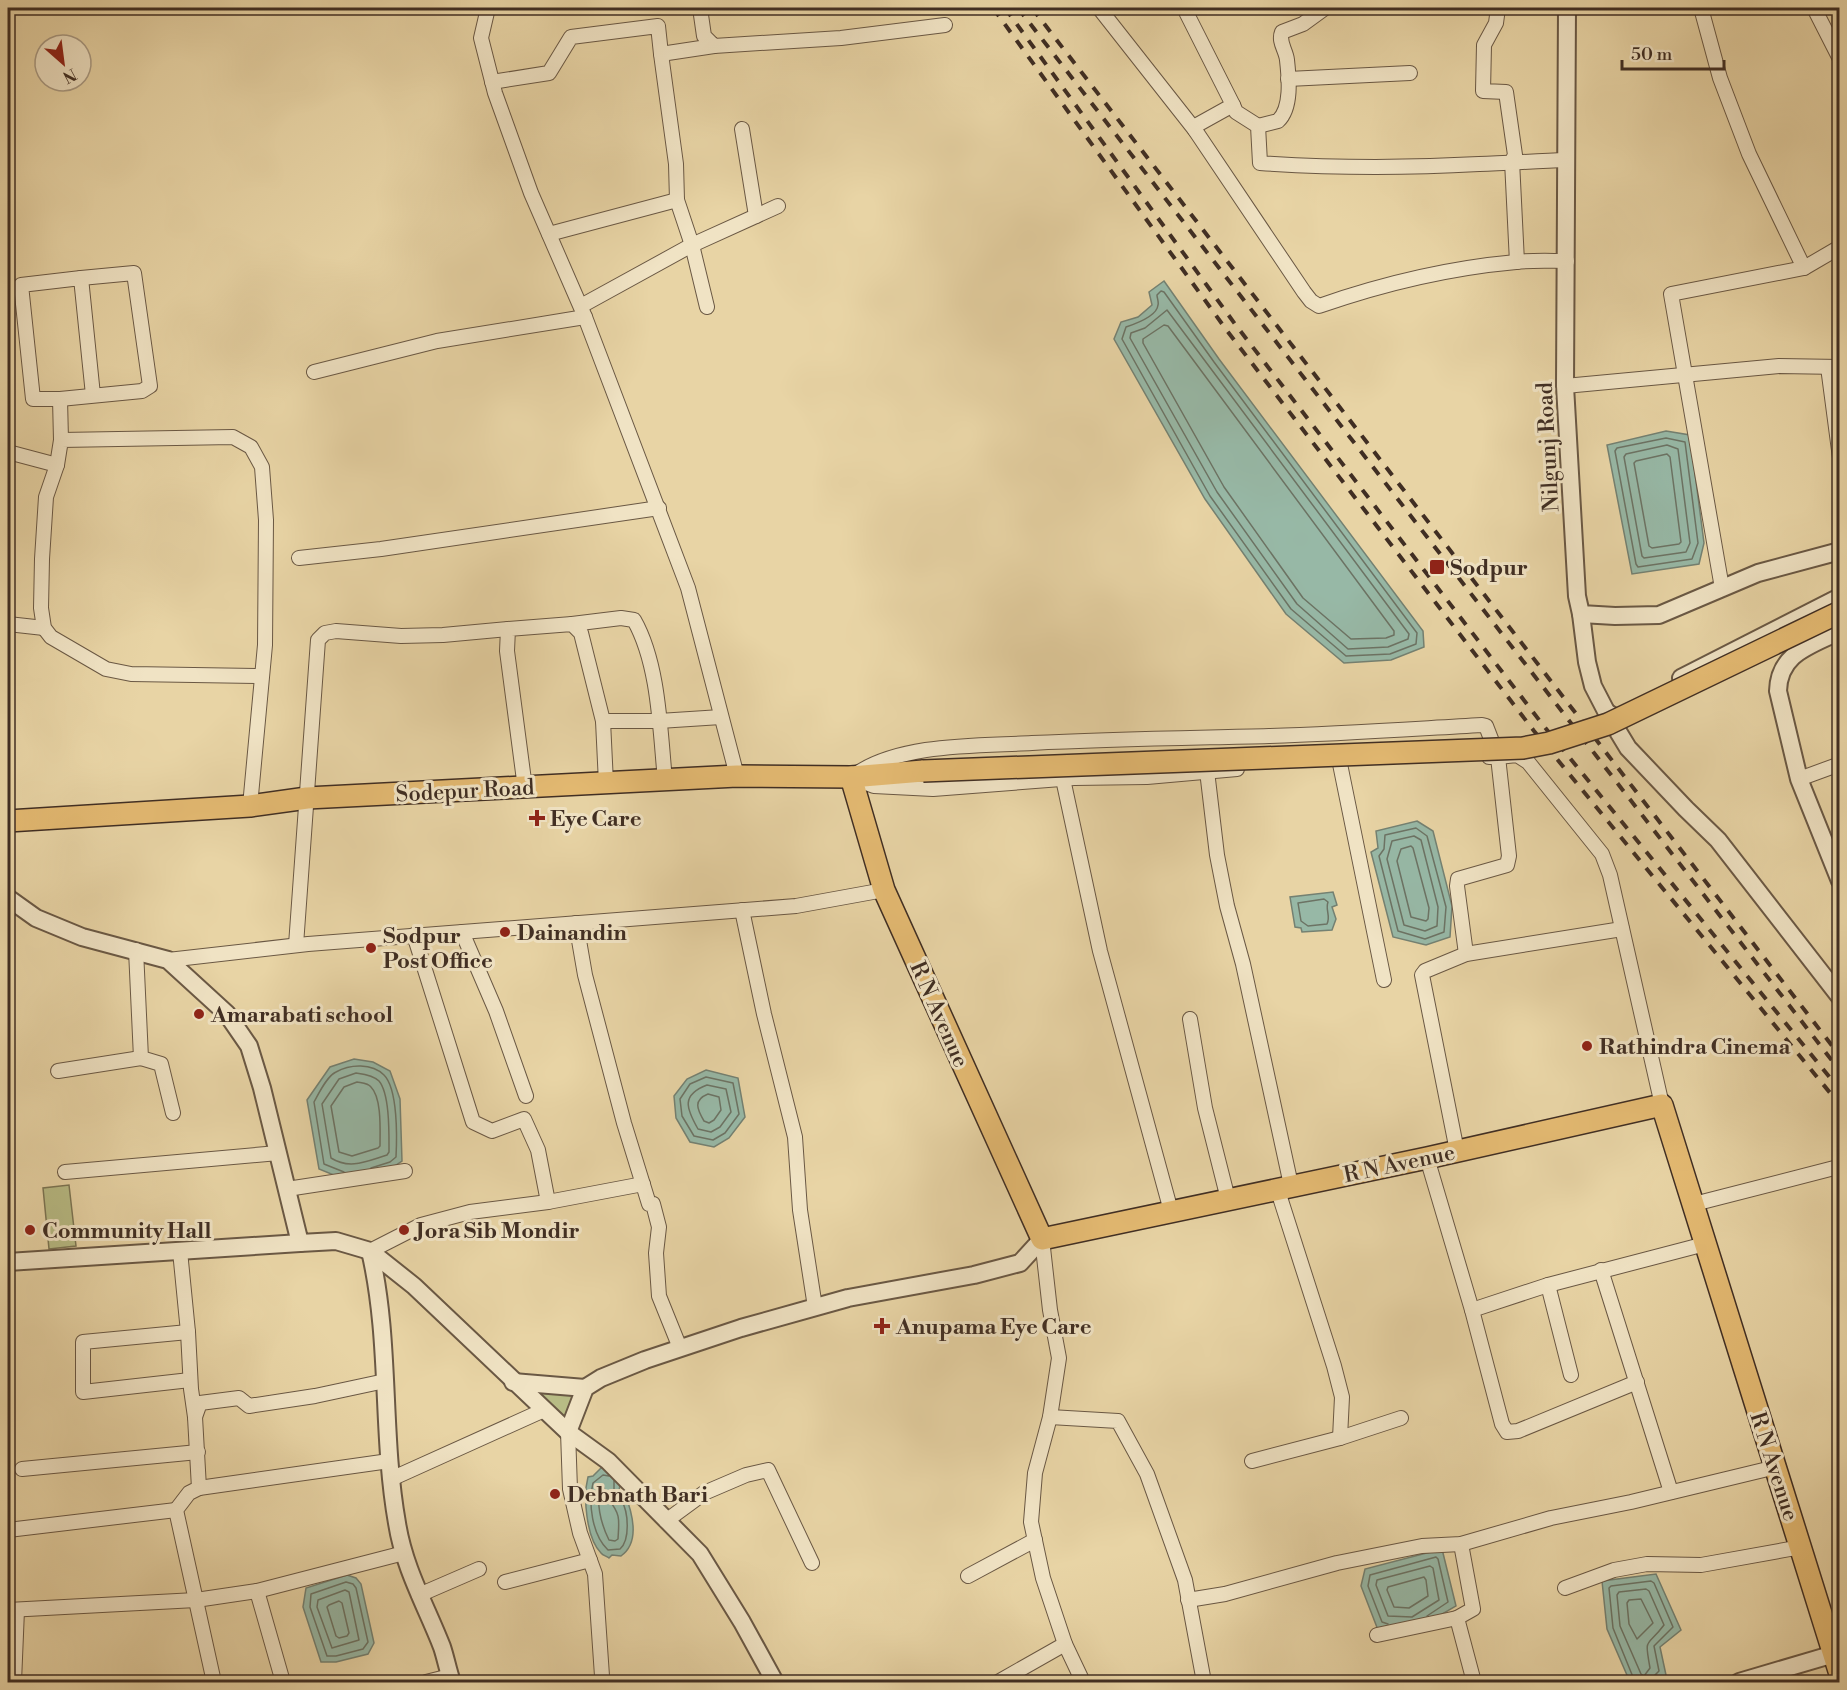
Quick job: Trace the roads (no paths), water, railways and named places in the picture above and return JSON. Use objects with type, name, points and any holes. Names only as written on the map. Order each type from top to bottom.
[{"type":"main road","name":"Sodepur Road","points":[[8,821],[250,806],[307,798],[736,776],[851,777],[922,771],[1523,748],[1549,743],[1608,724],[1839,612]]},
{"type":"main road","name":"R N Avenue","points":[[851,777],[884,890],[1042,1239],[1427,1158],[1662,1105],[1837,1664]]},
{"type":"street","points":[[488,8],[481,38],[492,81],[531,193],[583,311],[688,588],[736,776]]},
{"type":"street","points":[[700,8],[704,36],[714,46]]},
{"type":"street","points":[[1098,8],[1195,130],[1304,292],[1318,306],[1354,293],[1428,276],[1517,262],[1567,261]]},
{"type":"street","points":[[1184,8],[1236,112],[1258,126],[1278,121],[1283,117],[1288,79],[1287,58],[1280,36],[1303,24],[1325,8]]},
{"type":"street","points":[[1498,8],[1496,23],[1484,45],[1483,92],[1506,93],[1515,155],[1512,161],[1517,262]]},
{"type":"street","name":"Nilgunj Road","points":[[1567,8],[1565,386],[1577,596],[1593,686],[1628,748],[1718,840],[1839,997]]},
{"type":"street","points":[[1701,8],[1720,78],[1749,154],[1804,268]]},
{"type":"street","points":[[1814,8],[1839,59]]},
{"type":"street","points":[[661,54],[714,46],[841,38],[945,25]]},
{"type":"street","points":[[492,81],[549,73],[571,37],[658,26],[676,164],[677,200],[692,245],[707,307]]},
{"type":"street","points":[[1288,79],[1410,73]]},
{"type":"street","points":[[1195,130],[1197,125],[1233,105]]},
{"type":"street","points":[[1258,126],[1260,163],[1322,167],[1566,160]]},
{"type":"street","points":[[742,129],[756,216]]},
{"type":"street","points":[[549,234],[677,200]]},
{"type":"street","points":[[314,372],[437,341],[583,311],[692,245],[778,206]]},
{"type":"street","points":[[1722,588],[1671,294],[1804,268],[1839,247]]},
{"type":"street","points":[[134,273],[150,386],[142,391],[93,395],[33,399],[21,285],[134,273]]},
{"type":"street","points":[[81,278],[93,395]]},
{"type":"street","points":[[1565,386],[1779,366],[1834,367],[1839,449]]},
{"type":"street","points":[[60,399],[61,440],[57,465],[46,497],[41,608],[44,628],[51,637],[106,669],[131,674],[261,676]]},
{"type":"street","points":[[61,440],[233,437],[250,447],[262,467],[266,520],[265,645],[250,806]]},
{"type":"street","points":[[8,452],[57,465]]},
{"type":"street","points":[[299,558],[381,549],[659,508]]},
{"type":"street","points":[[1581,614],[1659,615],[1758,573],[1839,551]]},
{"type":"street","points":[[1608,715],[1839,597]]},
{"type":"street","points":[[296,945],[318,640],[325,633],[336,631],[401,636],[573,624],[621,618],[634,620],[641,632],[651,670],[659,721],[664,780]]},
{"type":"street","points":[[8,624],[44,628]]},
{"type":"street","points":[[573,624],[581,633],[603,721],[606,783]]},
{"type":"street","points":[[508,629],[507,651],[525,788]]},
{"type":"street","points":[[1839,631],[1792,657],[1783,666],[1778,691],[1798,779],[1839,881]]},
{"type":"street","points":[[603,721],[659,721],[721,717]]},
{"type":"street","points":[[851,777],[867,766],[900,754],[969,747],[1081,741],[1295,735],[1482,725],[1490,730],[1498,757],[1509,856],[1507,865],[1458,879],[1466,954]]},
{"type":"street","points":[[851,777],[874,786],[933,789],[1063,779],[1147,777],[1266,766],[1517,755],[1528,762],[1602,854],[1610,875],[1662,1105]]},
{"type":"street","points":[[1340,764],[1384,980]]},
{"type":"street","points":[[1798,779],[1839,764]]},
{"type":"street","points":[[1207,771],[1217,855],[1243,964],[1284,1187],[1342,1397],[1340,1438]]},
{"type":"street","points":[[1063,779],[1100,951],[1171,1211]]},
{"type":"street","points":[[8,898],[36,918],[73,933],[168,960],[296,945],[796,906],[884,890]]},
{"type":"street","points":[[742,910],[764,1014],[795,1137],[800,1210],[815,1307]]},
{"type":"street","points":[[576,923],[585,975],[624,1123],[648,1204],[653,1204],[659,1227],[656,1253],[659,1296],[680,1348]]},
{"type":"street","points":[[1457,1151],[1422,975],[1425,970],[1466,954],[1622,929]]},
{"type":"street","points":[[462,932],[496,1011],[526,1096]]},
{"type":"street","points":[[414,935],[473,1122],[492,1131],[524,1119],[538,1150],[548,1202]]},
{"type":"street","points":[[136,950],[141,1058]]},
{"type":"street","points":[[168,960],[227,1014],[249,1046],[262,1088],[300,1243]]},
{"type":"street","points":[[1190,1019],[1205,1108],[1228,1199]]},
{"type":"street","points":[[58,1071],[141,1058],[161,1064],[173,1113]]},
{"type":"street","points":[[65,1172],[278,1153]]},
{"type":"street","points":[[1427,1158],[1472,1310],[1502,1424],[1507,1431],[1518,1431],[1637,1383]]},
{"type":"street","points":[[1694,1204],[1838,1167]]},
{"type":"street","points":[[287,1189],[405,1171]]},
{"type":"street","points":[[370,1251],[421,1225],[470,1212],[548,1202],[643,1184]]},
{"type":"street","points":[[513,1382],[585,1388],[601,1378],[741,1328],[848,1298],[974,1275],[1020,1263],[1042,1239]]},
{"type":"street","points":[[1042,1239],[1050,1310],[1059,1358],[1050,1417],[1035,1473],[1031,1522],[1043,1578],[1065,1644],[1083,1683]]},
{"type":"street","points":[[8,1262],[336,1241],[370,1251],[414,1286],[568,1432],[608,1461],[700,1554],[742,1622],[775,1683]]},
{"type":"street","points":[[1472,1310],[1548,1285],[1705,1244]]},
{"type":"street","points":[[180,1251],[198,1452],[199,1488]]},
{"type":"street","points":[[370,1251],[376,1278],[386,1381],[389,1461],[397,1525],[408,1568],[442,1648],[451,1679],[426,1683]]},
{"type":"street","points":[[1601,1270],[1671,1492]]},
{"type":"street","points":[[1548,1285],[1571,1375]]},
{"type":"street","points":[[188,1332],[83,1342],[83,1392],[190,1380]]},
{"type":"street","points":[[195,1417],[200,1403],[238,1398],[249,1406],[315,1396],[386,1381]]},
{"type":"street","points":[[585,1388],[568,1432],[570,1489],[580,1533],[595,1574],[602,1676]]},
{"type":"street","points":[[391,1479],[544,1410]]},
{"type":"street","points":[[1050,1417],[1118,1421],[1147,1474],[1185,1580],[1204,1683]]},
{"type":"street","points":[[1252,1461],[1340,1438],[1401,1418]]},
{"type":"street","points":[[22,1469],[198,1452]]},
{"type":"street","points":[[8,1530],[176,1510],[189,1492],[199,1488],[389,1461]]},
{"type":"street","points":[[1188,1600],[1225,1594],[1337,1563],[1422,1546],[1461,1544],[1551,1518],[1776,1467]]},
{"type":"street","points":[[666,1521],[704,1493],[746,1475],[768,1470],[812,1563]]},
{"type":"street","points":[[176,1510],[214,1683]]},
{"type":"street","points":[[968,1576],[1035,1540]]},
{"type":"street","points":[[1377,1635],[1457,1618],[1473,1609],[1461,1544]]},
{"type":"street","points":[[1565,1588],[1614,1570],[1647,1564],[1701,1565],[1801,1547]]},
{"type":"street","points":[[14,1683],[12,1610],[195,1600],[257,1591],[404,1552]]},
{"type":"street","points":[[505,1582],[590,1560]]},
{"type":"street","points":[[419,1595],[479,1569]]},
{"type":"street","points":[[257,1591],[283,1683]]},
{"type":"street","points":[[1457,1618],[1474,1683]]},
{"type":"street","points":[[998,1683],[1065,1644]]},
{"type":"street","points":[[1739,1683],[1837,1664]]},
{"type":"water","points":[[1164,281],[1219,359],[1423,631],[1424,647],[1391,660],[1344,663],[1286,614],[1205,499],[1114,339],[1121,322],[1138,317],[1152,305],[1149,292]]},
{"type":"water","points":[[1666,431],[1690,435],[1704,543],[1699,564],[1632,574],[1607,445]]},
{"type":"water","points":[[1417,821],[1433,831],[1452,906],[1450,937],[1426,945],[1393,937],[1371,852],[1378,848],[1376,831]]},
{"type":"water","points":[[1333,892],[1337,905],[1332,907],[1336,919],[1332,930],[1302,932],[1301,928],[1295,927],[1290,897]]},
{"type":"water","points":[[354,1059],[373,1062],[390,1071],[400,1099],[402,1161],[393,1167],[341,1178],[319,1169],[307,1100],[330,1067]]},
{"type":"water","points":[[706,1070],[738,1078],[745,1117],[729,1138],[714,1147],[690,1142],[676,1118],[674,1096],[687,1079]]},
{"type":"water","points":[[601,1468],[609,1469],[621,1478],[619,1491],[625,1494],[633,1526],[631,1543],[627,1550],[621,1556],[612,1555],[609,1558],[601,1553],[592,1537],[586,1505],[588,1477],[593,1476]]},
{"type":"water","points":[[1442,1549],[1456,1606],[1415,1630],[1378,1630],[1361,1586],[1365,1569]]},
{"type":"water","points":[[1656,1574],[1681,1630],[1660,1647],[1666,1675],[1655,1682],[1630,1682],[1607,1629],[1602,1581]]},
{"type":"water","points":[[347,1575],[356,1578],[361,1584],[374,1643],[368,1654],[336,1662],[321,1662],[303,1607],[306,1588]]},
{"type":"railway","points":[[993,8],[1228,332],[1534,731],[1840,1105]]},
{"type":"railway","points":[[1005,8],[1235,324],[1543,725],[1840,1090]]},
{"type":"railway","points":[[1018,8],[1840,1071]]},
{"type":"railway","points":[[1032,8],[1840,1056]]},
{"type":"place","name":"Sodpur","points":[[1437,567]]},
{"type":"place","name":"Eye Care","points":[[537,818]]},
{"type":"place","name":"Dainandin","points":[[505,932]]},
{"type":"place","name":"Sodpur Post Office","points":[[371,948]]},
{"type":"place","name":"Amarabati school","points":[[199,1014]]},
{"type":"place","name":"Rathindra Cinema","points":[[1587,1046]]},
{"type":"place","name":"Community Hall","points":[[30,1230]]},
{"type":"place","name":"Jora Sib Mondir","points":[[404,1230]]},
{"type":"place","name":"Anupama Eye Care","points":[[882,1326]]},
{"type":"place","name":"Debnath Bari","points":[[555,1494]]}]
